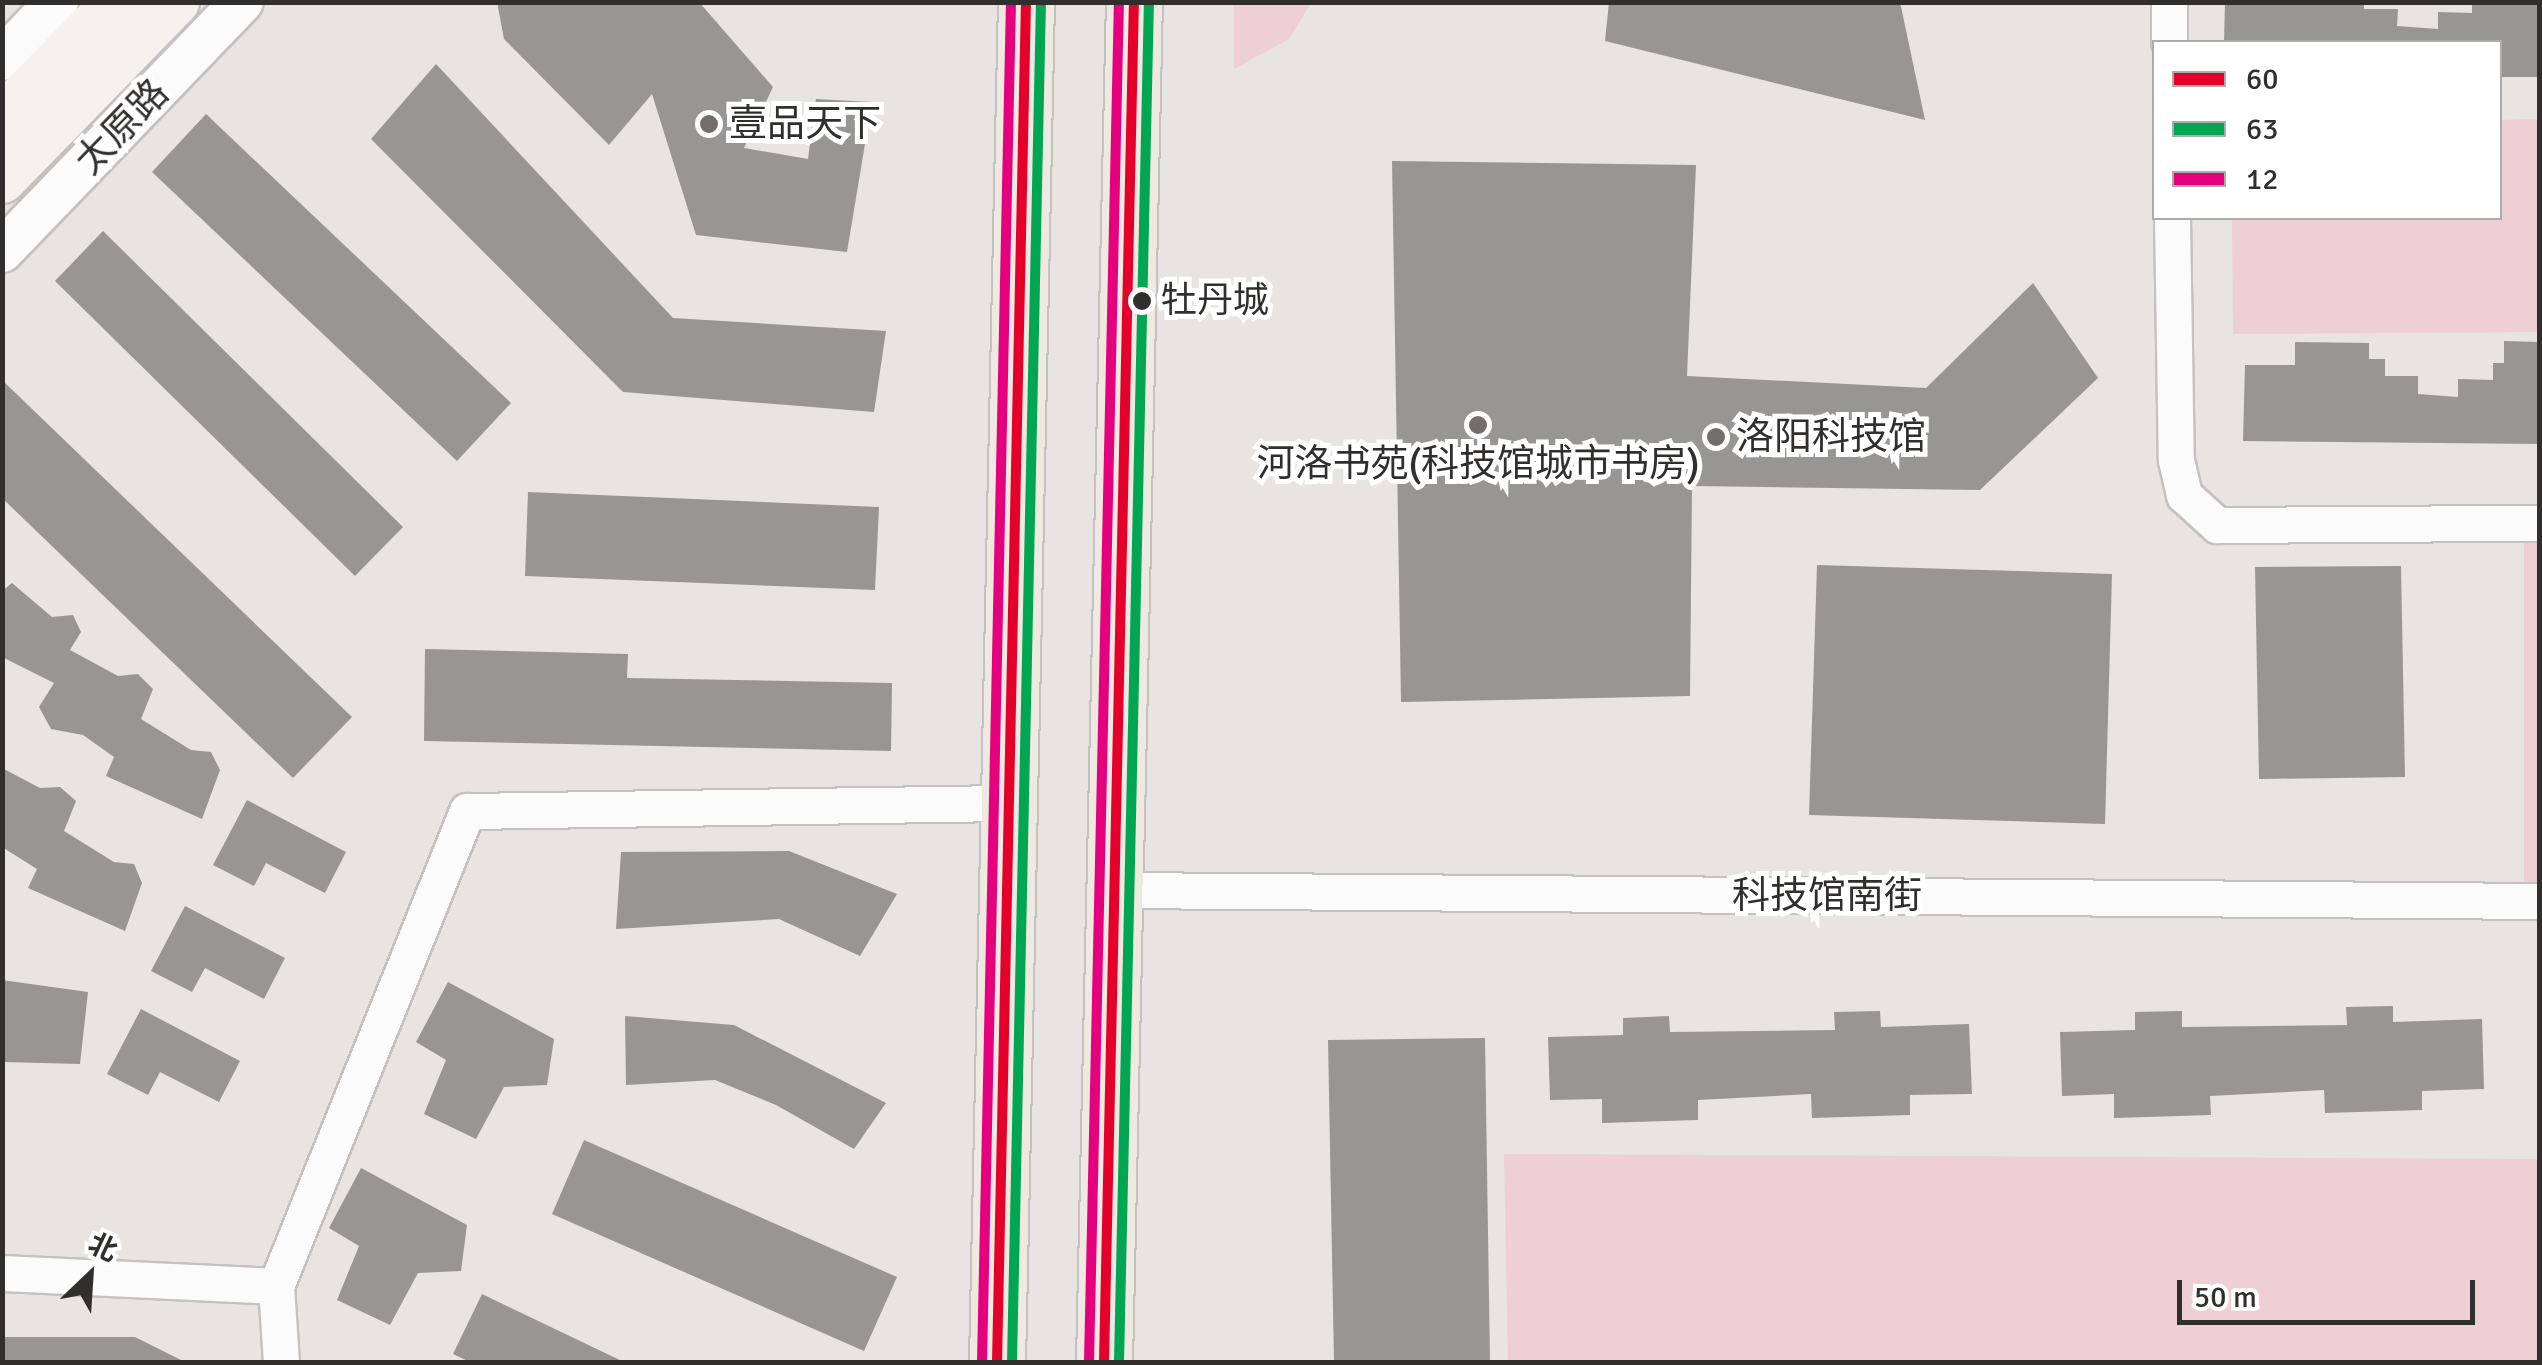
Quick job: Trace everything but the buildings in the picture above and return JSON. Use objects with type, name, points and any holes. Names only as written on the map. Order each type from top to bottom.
[{"type":"main road","points":[[2,119],[117,2]]},
{"type":"main road","name":"太原路","points":[[2,178],[176,2]]},
{"type":"main road","points":[[996,1362],[1026,2]]},
{"type":"main road","points":[[1104,1362],[1134,2]]},
{"type":"street","points":[[2,59],[58,2]]},
{"type":"street","name":"太原路","points":[[2,251],[242,2]]},
{"type":"street","points":[[2169,2],[2169,40]]},
{"type":"street","points":[[2172,220],[2176,460],[2184,495],[2216,525],[2540,523]]},
{"type":"street","points":[[281,1362],[276,1286],[467,811],[1008,804]]},
{"type":"street","name":"科技馆南街","points":[[1114,890],[2540,901]]},
{"type":"street","points":[[2,1273],[276,1286]]},
{"type":"shaded area","points":[[1234,2],[1311,3],[1289,39],[1234,69]]},
{"type":"shaded area","points":[[2539,119],[2539,332],[2233,334],[2232,220],[2502,220],[2502,120]]},
{"type":"shaded area","points":[[2524,536],[2539,536],[2540,904],[2524,904]]},
{"type":"shaded area","points":[[1504,1154],[2539,1159],[2539,1362],[1508,1362]]},
{"type":"transit line","name":"12","points":[[982,1362],[1011,2]]},
{"type":"transit line","name":"60","points":[[997,1362],[1026,2]]},
{"type":"transit line","name":"63","points":[[1012,1362],[1041,2]]},
{"type":"transit line","name":"12","points":[[1089,1362],[1119,2]]},
{"type":"transit line","name":"60","points":[[1104,1362],[1134,2]]},
{"type":"transit line","name":"63","points":[[1119,1362],[1149,2]]},
{"type":"place","name":"壹品天下","points":[[709,124]]},
{"type":"place","name":"牡丹城","points":[[1142,301]]},
{"type":"place","name":"河洛书苑(科技馆城市书房)","points":[[1478,425]]},
{"type":"place","name":"洛阳科技馆","points":[[1716,437]]}]
